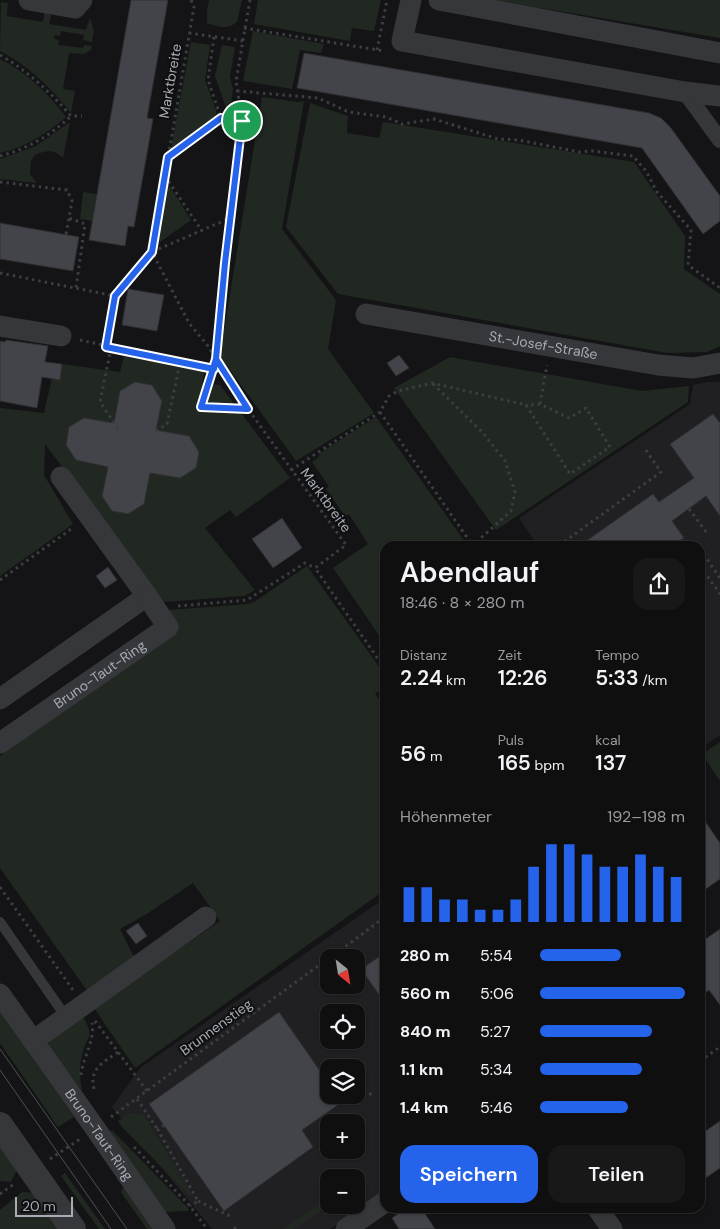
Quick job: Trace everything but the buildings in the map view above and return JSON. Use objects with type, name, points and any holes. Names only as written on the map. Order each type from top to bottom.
[{"type":"street","points":[[29,0],[75,8],[82,0]]},
{"type":"street","points":[[411,0],[402,41],[685,92],[720,96]]},
{"type":"street","points":[[439,0],[720,53]]},
{"type":"street","points":[[685,92],[720,140]]},
{"type":"street","name":"St.-Josef-Straße","points":[[366,314],[679,368],[720,363]]},
{"type":"street","points":[[0,326],[61,336]]},
{"type":"street","name":"Bruno-Taut-Ring","points":[[0,743],[168,627],[61,477]]},
{"type":"street","points":[[0,699],[151,602]]},
{"type":"street","points":[[33,1041],[206,917]]},
{"type":"street","name":"Bruno-Taut-Ring","points":[[0,994],[96,1128],[164,1229]]},
{"type":"street","points":[[0,1125],[73,1229]]},
{"type":"street","points":[[346,1229],[380,1205]]},
{"type":"street","points":[[601,1213],[612,1229]]},
{"type":"lane","points":[[0,922],[66,1017]]},
{"type":"path","points":[[189,33],[194,7],[190,0]]},
{"type":"path","points":[[248,409],[201,407],[216,359],[242,121],[236,81],[250,0]]},
{"type":"path","points":[[377,50],[387,0]]},
{"type":"path","points":[[244,28],[388,52],[402,41]]},
{"type":"path","name":"Marktbreite","points":[[242,41],[189,33],[152,252],[189,322],[208,346],[248,409],[346,545],[315,568]]},
{"type":"path","points":[[214,36],[208,80],[221,118]]},
{"type":"path","points":[[0,55],[29,74],[71,116]]},
{"type":"path","points":[[238,91],[318,98],[349,112],[386,117],[402,124],[434,120],[498,139],[518,140],[579,152],[593,151],[633,156],[646,171],[657,192],[691,230],[688,265],[720,288]]},
{"type":"path","points":[[0,156],[30,146],[71,116],[82,116]]},
{"type":"path","points":[[168,157],[221,118],[242,121]]},
{"type":"path","points":[[165,175],[202,231]]},
{"type":"path","points":[[0,182],[67,190],[72,201],[66,234]]},
{"type":"path","points":[[69,218],[86,224],[76,288]]},
{"type":"path","points":[[106,347],[115,296],[152,252],[230,218]]},
{"type":"path","points":[[0,273],[115,296]]},
{"type":"path","points":[[61,336],[214,369]]},
{"type":"path","points":[[540,404],[550,346]]},
{"type":"path","points":[[111,348],[100,402],[118,430]]},
{"type":"path","points":[[156,431],[167,424],[180,363]]},
{"type":"path","points":[[291,470],[380,412],[388,396],[432,383],[526,405],[540,404],[569,418],[586,408],[610,447],[570,474],[526,405]]},
{"type":"path","points":[[432,383],[482,433],[505,461],[515,492],[511,510],[478,541]]},
{"type":"path","points":[[380,412],[470,541]]},
{"type":"path","points":[[565,541],[661,472],[645,450]]},
{"type":"path","points":[[689,508],[707,534]]},
{"type":"path","points":[[0,580],[89,516]]},
{"type":"path","points":[[705,557],[720,578]]},
{"type":"path","points":[[151,602],[247,600],[305,563],[315,568],[380,662]]},
{"type":"path","points":[[705,573],[720,594]]},
{"type":"path","name":"Brunnenstieg","points":[[341,949],[380,921]]},
{"type":"path","name":"Brunnenstieg","points":[[116,1114],[320,965]]},
{"type":"path","name":"Bruno-Taut-Ring","points":[[81,1079],[84,1059],[93,1035],[93,1025],[90,1017]]},
{"type":"path","points":[[705,1058],[720,1047]]},
{"type":"path","name":"Bruno-Taut-Ring","points":[[96,1094],[93,1082],[94,1072],[118,1052]]},
{"type":"path","points":[[365,1094],[372,1094]]},
{"type":"path","points":[[137,1099],[158,1130],[198,1200],[230,1216]]},
{"type":"path","name":"Bruno-Taut-Ring","points":[[105,1113],[108,1119]]},
{"type":"path","points":[[158,1130],[164,1125]]},
{"type":"path","points":[[47,1160],[84,1136]]},
{"type":"path","name":"Bruno-Taut-Ring","points":[[128,1140],[190,1206],[206,1229]]},
{"type":"path","points":[[190,1206],[198,1200]]},
{"type":"path","points":[[234,1229],[238,1226]]},
{"type":"shaded area","points":[[209,0],[242,0],[237,22],[226,27],[207,23]]},
{"type":"shaded area","points":[[258,0],[381,0],[374,31],[352,28],[350,41],[254,24]]},
{"type":"shaded area","points":[[493,0],[720,0],[720,38]]},
{"type":"shaded area","points":[[1,2],[8,3],[7,16],[43,22],[45,10],[52,11],[49,24],[86,30],[90,18],[94,31],[92,42],[83,40],[84,35],[61,31],[60,36],[55,35],[54,39],[59,40],[58,45],[83,48],[84,45],[92,46],[91,50],[84,54],[69,53],[63,89],[75,91],[71,113],[39,78],[20,63],[0,51]]},
{"type":"shaded area","points":[[253,31],[324,44],[321,53],[300,50],[292,89],[243,81]]},
{"type":"shaded area","points":[[191,42],[210,45],[205,80],[216,110],[217,119],[170,154]]},
{"type":"shaded area","points":[[222,45],[235,47],[230,77],[233,89],[230,111],[227,111],[215,76]]},
{"type":"shaded area","points":[[0,59],[19,70],[36,84],[66,117],[35,139],[0,153]]},
{"type":"shaded area","points":[[262,97],[298,102],[304,101],[282,229],[336,300],[328,349],[374,413],[296,461],[220,356]]},
{"type":"shaded area","points":[[310,103],[348,116],[347,133],[379,138],[383,122],[634,162],[685,236],[684,269],[720,294],[720,346],[707,352],[667,353],[338,294],[286,227]]},
{"type":"shaded area","points":[[70,122],[63,158],[57,153],[47,151],[35,155],[31,161],[30,174],[37,183],[0,179],[0,159],[36,146]]},
{"type":"shaded area","points":[[167,182],[191,220],[160,242],[157,241]]},
{"type":"shaded area","points":[[83,192],[97,194],[92,221],[80,219]]},
{"type":"shaded area","points":[[124,356],[204,372],[202,383],[220,385],[290,478],[236,517],[230,510],[205,528],[255,590],[244,596],[163,602],[45,444],[44,475],[73,524],[0,576],[0,408],[44,413],[52,378],[62,364],[120,372]]},
{"type":"shaded area","points":[[450,357],[642,391],[689,386],[688,402],[496,530],[394,388]]},
{"type":"shaded area","points":[[720,382],[720,735],[705,746],[705,541],[535,541],[519,518],[690,404],[693,385]]},
{"type":"shaded area","points":[[376,417],[464,541],[380,541],[380,637],[333,568],[368,544],[349,514],[345,516],[326,489],[329,486],[312,462],[318,458],[320,453]]},
{"type":"shaded area","points":[[307,566],[380,668],[380,690],[375,694],[380,700],[380,894],[135,1068],[94,1008],[220,921],[193,883],[120,929],[135,959],[88,992],[0,868],[0,756],[178,625],[168,610],[254,602]]},
{"type":"shaded area","points":[[720,742],[720,781],[705,758],[705,752]]},
{"type":"shaded area","points":[[380,901],[380,1194],[365,1204],[365,1169],[320,1169],[320,1214],[351,1214],[330,1229],[212,1229],[112,1107],[140,1068]]},
{"type":"shaded area","points":[[0,1012],[74,1117],[58,1127],[0,1043]]},
{"type":"shaded area","points":[[82,1015],[89,1028],[89,1036],[80,1064],[82,1091],[47,1046],[54,1036]]},
{"type":"shaded area","points":[[130,1113],[144,1115],[191,1193],[191,1197],[122,1127],[118,1121]]},
{"type":"shaded area","points":[[112,1130],[188,1208],[188,1211],[164,1212],[109,1132]]},
{"type":"shaded area","points":[[0,1143],[18,1168],[11,1182],[0,1181]]},
{"type":"shaded area","points":[[65,1173],[105,1229],[99,1229],[61,1176]]},
{"type":"shaded area","points":[[124,1186],[154,1229],[147,1229],[121,1192]]},
{"type":"shaded area","points":[[22,1192],[36,1193],[61,1229],[0,1229],[0,1210]]},
{"type":"shaded area","points":[[320,1204],[320,1211],[294,1229],[283,1229]]},
{"type":"tram line","points":[[0,1049],[127,1229]]},
{"type":"tram line","points":[[0,1070],[111,1229]]},
{"type":"route","points":[[242,121],[216,359],[214,369],[201,407],[248,409],[216,359],[214,369],[106,347],[115,296],[152,252],[168,157],[221,118],[242,121]]}]
